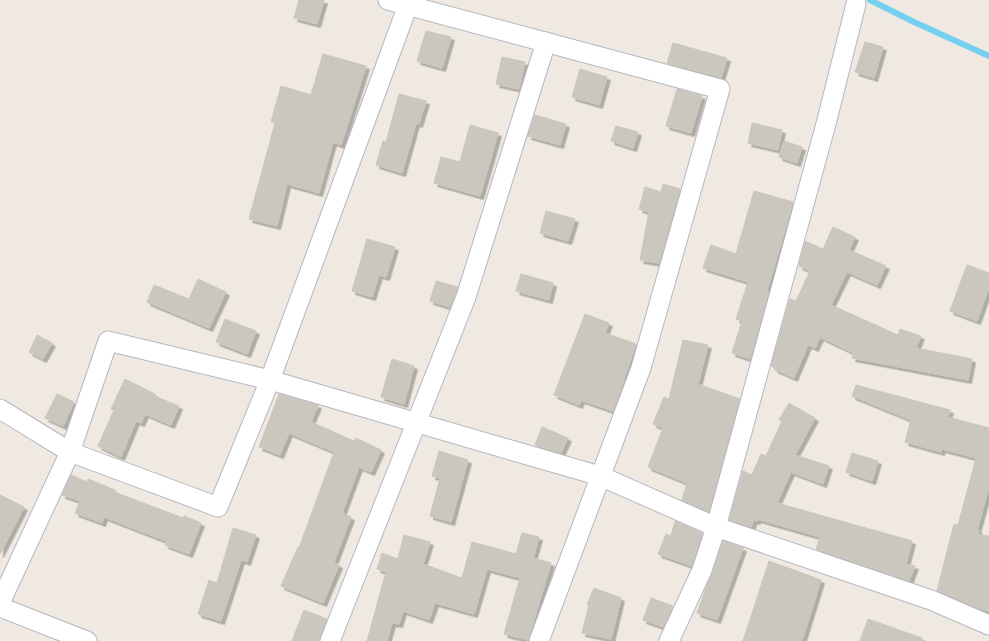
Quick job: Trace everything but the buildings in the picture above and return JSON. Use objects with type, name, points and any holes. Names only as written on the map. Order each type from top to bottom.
[{"type":"street","points":[[388,0],[720,89],[641,368],[539,641]]},
{"type":"street","points":[[669,641],[702,570],[716,527],[828,120],[856,4]]},
{"type":"street","points":[[0,409],[70,452],[218,507],[270,380],[408,5]]},
{"type":"street","points":[[330,641],[415,422],[466,297],[546,42]]},
{"type":"street","points":[[0,603],[70,452],[108,341],[270,380],[600,476],[716,527],[931,600],[989,625]]},
{"type":"street","points":[[0,607],[87,641]]},
{"type":"waterway","points":[[870,0],[989,56]]}]
